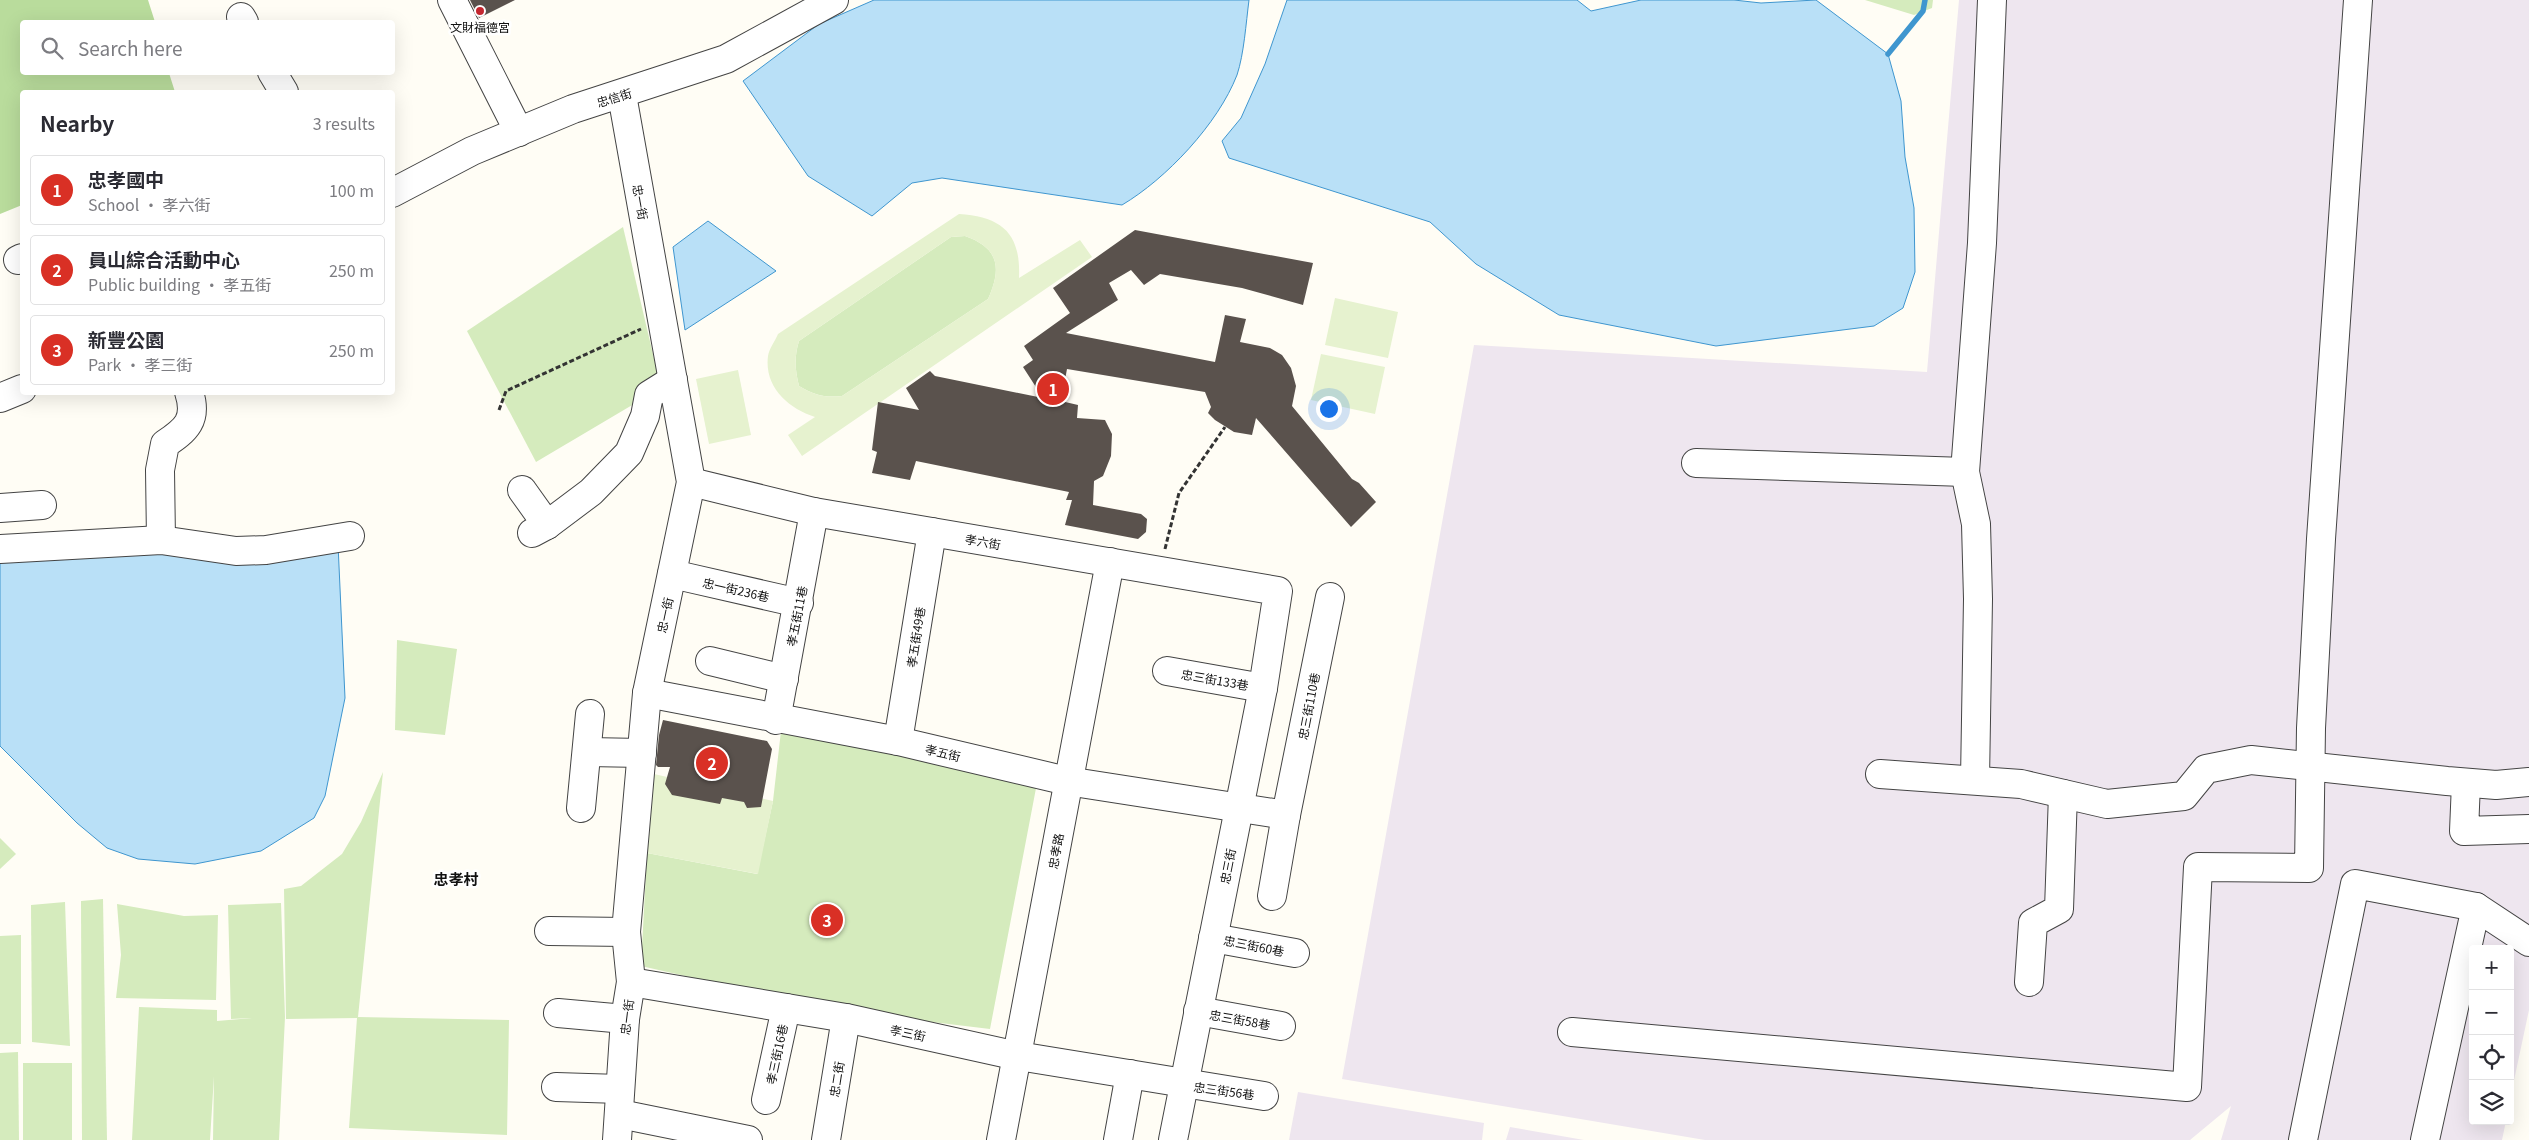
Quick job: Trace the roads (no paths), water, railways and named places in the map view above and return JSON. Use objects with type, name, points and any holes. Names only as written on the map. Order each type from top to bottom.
[{"type":"street","points":[[452,0],[519,132]]},
{"type":"street","name":"忠信街","points":[[395,191],[472,150],[573,109],[622,95],[726,58],[834,0]]},
{"type":"street","points":[[1975,780],[1977,552],[1976,524],[1965,472],[1982,243],[1992,0]]},
{"type":"street","points":[[1572,1032],[2187,1087],[2198,867],[2309,868],[2311,768],[2321,539],[2358,0]]},
{"type":"street","points":[[274,75],[283,90]]},
{"type":"street","name":"忠一街","points":[[619,1115],[625,1019],[631,982],[626,932],[648,694],[691,482],[622,95]]},
{"type":"street","points":[[522,490],[540,529],[591,492],[629,454],[645,416],[649,395],[673,380]]},
{"type":"street","points":[[0,398],[20,391]]},
{"type":"street","points":[[161,540],[160,470],[165,444],[188,427],[192,416],[189,395]]},
{"type":"street","points":[[1696,463],[1965,472]]},
{"type":"street","name":"孝六街","points":[[691,482],[814,512],[1278,591]]},
{"type":"street","points":[[0,508],[42,505]]},
{"type":"street","name":"孝五街11巷","points":[[776,720],[799,603],[814,512]]},
{"type":"street","name":"孝五街49巷","points":[[898,741],[932,532]]},
{"type":"street","points":[[0,549],[161,540],[236,551],[266,550],[350,536]]},
{"type":"street","name":"忠孝路","points":[[1001,1140],[1018,1056],[1067,781],[1110,562]]},
{"type":"street","name":"忠一街236巷","points":[[672,574],[799,603]]},
{"type":"street","name":"忠三街","points":[[1173,1140],[1263,688],[1278,591]]},
{"type":"street","name":"忠三街110巷","points":[[1272,896],[1286,815],[1330,597]]},
{"type":"street","points":[[710,660],[784,679]]},
{"type":"street","name":"忠三街133巷","points":[[1168,671],[1263,688]]},
{"type":"street","name":"孝五街","points":[[648,694],[776,720],[898,741],[1067,781],[1239,809]]},
{"type":"street","points":[[581,808],[588,752],[590,714]]},
{"type":"street","points":[[588,752],[642,753]]},
{"type":"street","points":[[1880,774],[2021,784],[2107,804],[2184,796],[2206,770],[2251,760],[2311,768],[2466,783],[2496,785],[2529,782]]},
{"type":"street","points":[[2466,783],[2464,831],[2529,830]]},
{"type":"street","points":[[2028,982],[2033,922],[2059,909],[2063,794]]},
{"type":"street","points":[[1239,809],[1286,815]]},
{"type":"street","points":[[2303,1140],[2355,884],[2476,907],[2529,942]]},
{"type":"street","points":[[2426,1140],[2476,907]]},
{"type":"street","points":[[549,931],[626,932]]},
{"type":"street","name":"忠三街60巷","points":[[1213,938],[1295,953]]},
{"type":"street","name":"孝三街","points":[[631,982],[846,1018],[1018,1056],[1184,1084]]},
{"type":"street","name":"孝三街16巷","points":[[766,1100],[786,1008]]},
{"type":"street","name":"忠三街58巷","points":[[1198,1011],[1281,1026]]},
{"type":"street","points":[[558,1013],[625,1019]]},
{"type":"street","name":"忠二街","points":[[826,1140],[846,1018]]},
{"type":"street","points":[[1118,1140],[1130,1074]]},
{"type":"street","name":"忠三街56巷","points":[[1184,1084],[1264,1096]]},
{"type":"street","points":[[556,1087],[619,1115],[748,1140]]},
{"type":"water","points":[[874,0],[1249,0],[1243,48],[1237,75],[1217,112],[1204,131],[1173,165],[1156,181],[1122,205],[942,178],[912,183],[872,216],[808,176],[743,81],[819,24]]},
{"type":"water","points":[[1287,0],[1577,0],[1591,11],[1641,0],[1734,0],[1761,3],[1816,0],[1888,54],[1901,101],[1905,157],[1914,208],[1915,272],[1903,308],[1874,326],[1716,346],[1559,315],[1476,264],[1430,222],[1229,158],[1222,141],[1241,118],[1265,64]]},
{"type":"water","points":[[708,221],[776,271],[685,330],[673,247]]},
{"type":"water","points":[[338,544],[345,698],[325,796],[314,818],[261,851],[195,864],[138,859],[107,848],[77,823],[0,746],[0,555]]},
{"type":"waterway","points":[[1888,54],[1923,11],[1925,0]]},
{"type":"place","name":"文財福德宮","points":[[480,11]]},
{"type":"place","name":"忠孝國中","points":[[1053,389]]},
{"type":"place","name":"員山綜合活動中心","points":[[712,763]]},
{"type":"place","name":"新豐公園","points":[[827,920]]},
{"type":"district","name":"忠孝村","points":[[456,878]]}]
